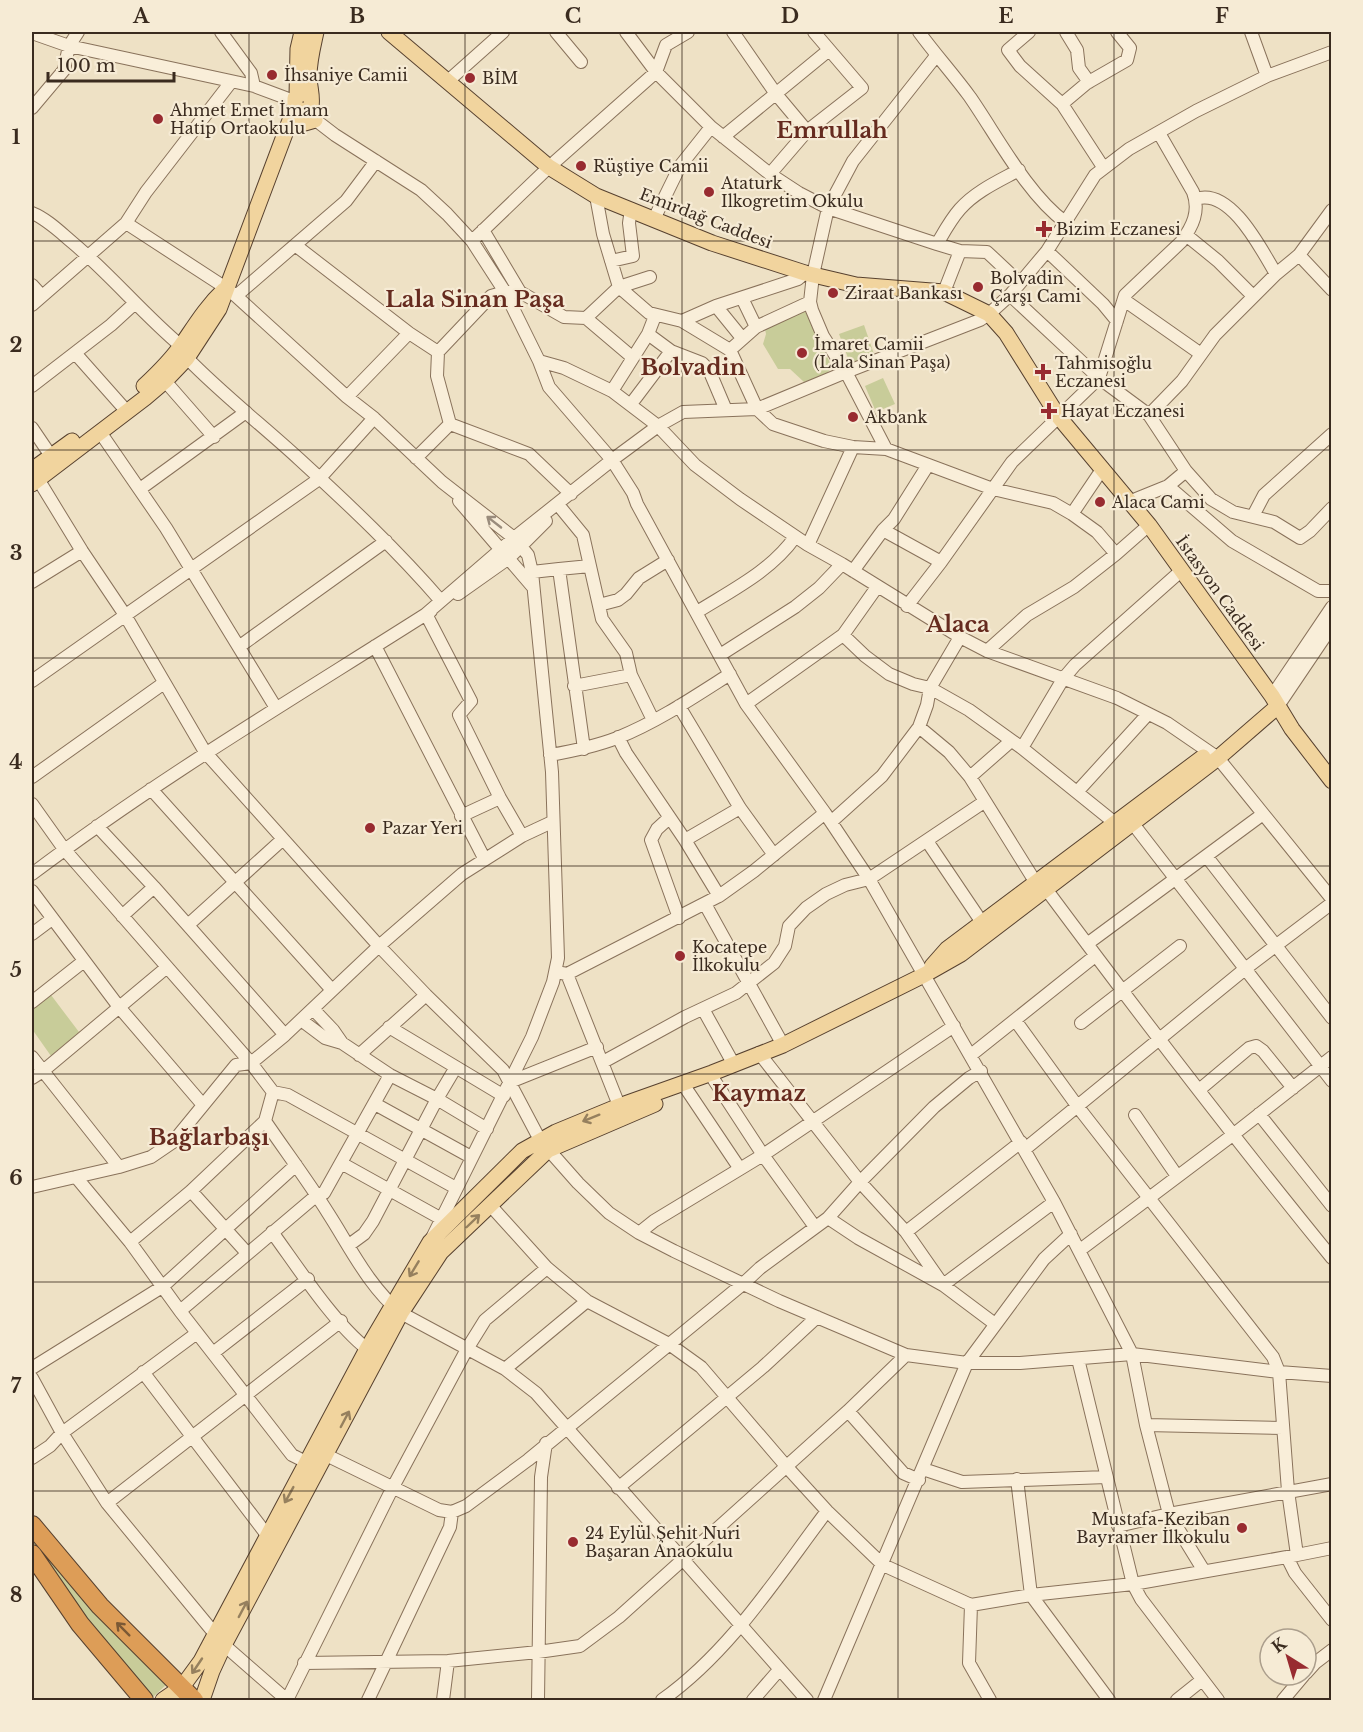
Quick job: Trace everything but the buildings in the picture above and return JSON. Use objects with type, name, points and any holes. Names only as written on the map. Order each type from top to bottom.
[{"type":"highway","points":[[32,1525],[100,1606],[188,1694]]},
{"type":"highway","points":[[32,1554],[80,1624],[144,1701]]},
{"type":"highway","points":[[121,1674],[132,1701]]},
{"type":"main road","points":[[288,131],[303,106],[298,49],[302,32]]},
{"type":"main road","points":[[34,478],[100,432],[165,381],[184,352],[231,292],[288,131],[303,106],[316,32]]},
{"type":"main road","name":"Emirdağ Caddesi","points":[[389,32],[549,167],[596,196],[712,243],[809,274],[856,285],[944,292],[989,314]]},
{"type":"main road","name":"İstasyon Caddesi","points":[[989,314],[1006,333],[1058,416],[1131,501],[1275,701],[1292,729],[1332,781]]},
{"type":"main road","points":[[34,478],[51,456],[122,406],[184,352]]},
{"type":"main road","points":[[621,1112],[714,1080],[924,975],[961,954],[1041,886],[1214,755],[1275,701],[1332,770]]},
{"type":"main road","points":[[924,975],[947,949],[1041,886]]},
{"type":"main road","points":[[163,1701],[188,1694],[201,1661],[220,1640],[430,1242],[522,1151],[544,1145],[733,1063],[761,1056]]},
{"type":"main road","points":[[202,1701],[220,1640],[267,1535],[317,1459],[368,1349],[441,1252],[490,1205],[544,1145]]},
{"type":"street","points":[[32,108],[64,70],[69,46],[78,32]]},
{"type":"street","points":[[221,32],[251,73],[254,86]]},
{"type":"street","points":[[448,81],[502,32]]},
{"type":"street","points":[[556,32],[581,62]]},
{"type":"street","points":[[626,32],[656,72],[711,127],[770,174],[828,208],[960,251],[987,252],[1020,283]]},
{"type":"street","points":[[645,56],[688,32]]},
{"type":"street","points":[[733,32],[776,94],[807,132]]},
{"type":"street","points":[[770,174],[807,132],[862,87],[814,32]]},
{"type":"street","points":[[919,32],[969,95],[1044,205],[1065,222]]},
{"type":"street","points":[[1029,32],[1008,50],[1020,66],[1062,105],[1103,167]]},
{"type":"street","points":[[1066,32],[1077,50],[1078,68],[1089,82]]},
{"type":"street","points":[[1062,105],[1089,82],[1124,63],[1129,57],[1130,48],[1117,32]]},
{"type":"street","points":[[1251,32],[1267,76]]},
{"type":"street","points":[[32,33],[69,46],[254,86],[303,106],[335,135],[421,190],[472,241],[505,292],[549,387],[612,460],[633,493],[636,504],[746,704],[828,817],[868,879],[1023,1145],[1080,1250],[1132,1354],[1146,1425],[1169,1514],[1204,1571]]},
{"type":"street","points":[[472,241],[549,167],[656,72],[666,45]]},
{"type":"street","points":[[723,137],[829,50]]},
{"type":"street","points":[[518,542],[612,460],[658,426],[683,412],[757,409],[980,320],[1010,295],[1047,251],[1095,175],[1103,167],[1129,149],[1196,111],[1267,76],[1332,52]]},
{"type":"street","points":[[886,449],[846,372],[823,336],[810,302],[809,274],[828,208],[853,161],[936,56]]},
{"type":"street","points":[[32,305],[126,223],[146,192],[231,82]]},
{"type":"street","points":[[654,219],[680,166],[711,127]]},
{"type":"street","points":[[907,606],[1012,462],[1099,378],[1125,295],[1182,242],[1186,235],[1196,215],[1196,199],[1159,133]]},
{"type":"street","points":[[231,292],[295,245],[346,201],[376,161]]},
{"type":"street","points":[[937,244],[966,202],[980,191],[1019,170]]},
{"type":"street","points":[[596,196],[603,234],[619,287],[649,313],[682,321],[730,350],[757,409],[773,424],[824,441],[853,447],[886,449],[993,489],[1053,503],[1097,532],[1116,554]]},
{"type":"street","points":[[1196,199],[1213,198],[1239,217],[1252,233],[1276,274]]},
{"type":"street","points":[[611,261],[633,256],[629,223],[631,209]]},
{"type":"street","points":[[1149,415],[1182,381],[1215,335],[1276,274],[1299,255],[1332,210]]},
{"type":"street","points":[[32,213],[48,222],[89,256],[246,412],[386,541],[441,601]]},
{"type":"street","points":[[126,223],[231,292],[347,397],[374,418],[442,482],[518,542],[528,555],[532,572],[550,755],[561,973],[597,1047],[621,1112]]},
{"type":"street","points":[[483,230],[520,292],[564,318],[586,318],[632,357]]},
{"type":"street","points":[[1186,235],[1218,261],[1253,297]]},
{"type":"street","points":[[295,245],[409,333],[438,352]]},
{"type":"street","points":[[944,292],[960,251]]},
{"type":"street","points":[[1047,251],[1103,304],[1117,321]]},
{"type":"street","points":[[1299,255],[1332,290]]},
{"type":"street","points":[[682,321],[716,306],[809,274]]},
{"type":"street","points":[[586,318],[619,287],[650,277]]},
{"type":"street","points":[[32,285],[42,296]]},
{"type":"street","points":[[450,424],[437,376],[438,352],[491,296],[505,292],[520,292]]},
{"type":"street","points":[[1010,295],[1099,378],[1149,415],[1186,471],[1211,499],[1223,507],[1233,512],[1274,522],[1300,538],[1332,508]]},
{"type":"street","points":[[742,298],[756,327]]},
{"type":"street","points":[[1124,300],[1201,354]]},
{"type":"street","points":[[730,350],[756,327],[810,302]]},
{"type":"street","points":[[32,386],[135,303]]},
{"type":"street","points":[[716,306],[742,338]]},
{"type":"street","points":[[612,391],[648,334],[655,316]]},
{"type":"street","points":[[347,397],[409,333]]},
{"type":"street","points":[[648,334],[671,351],[702,363],[710,370],[726,410]]},
{"type":"street","points":[[632,404],[671,351]]},
{"type":"street","points":[[75,353],[122,406]]},
{"type":"street","points":[[539,362],[564,368],[612,391],[632,404],[658,426],[694,465],[740,500],[795,537],[960,638],[987,651],[1117,698],[1148,714],[1214,755],[1332,901],[1245,969],[1078,1107],[906,1232]]},
{"type":"street","points":[[165,381],[214,437]]},
{"type":"street","points":[[140,489],[246,412]]},
{"type":"street","points":[[32,681],[319,478],[374,418]]},
{"type":"street","points":[[416,458],[450,424]]},
{"type":"street","points":[[450,424],[529,454],[571,494]]},
{"type":"street","points":[[32,428],[51,456]]},
{"type":"street","points":[[100,432],[192,569],[276,708]]},
{"type":"street","points":[[1253,516],[1264,495],[1332,434]]},
{"type":"street","points":[[808,545],[853,447]]},
{"type":"street","points":[[853,571],[883,530],[894,519],[928,465]]},
{"type":"street","points":[[1072,514],[1103,468]]},
{"type":"street","points":[[1131,501],[1168,486],[1186,471]]},
{"type":"street","points":[[34,478],[125,615],[205,753],[379,946],[503,1070],[544,1145],[578,1184],[609,1213],[639,1233],[817,1317],[906,1355],[968,1363],[1020,1364],[1132,1354],[1279,1372],[1332,1376]]},
{"type":"street","points":[[442,482],[532,586]]},
{"type":"street","points":[[1168,486],[1232,542],[1318,591],[1332,591]]},
{"type":"street","points":[[426,614],[504,554],[560,507],[571,494]]},
{"type":"street","points":[[560,507],[583,535],[602,619],[606,628],[626,653],[631,675],[653,720]]},
{"type":"street","points":[[1212,523],[1223,507]]},
{"type":"street","points":[[987,651],[1028,615],[1074,587],[1149,525]]},
{"type":"street","points":[[883,530],[941,562]]},
{"type":"street","points":[[697,612],[766,568],[784,554],[795,537]]},
{"type":"street","points":[[240,646],[386,541]]},
{"type":"street","points":[[32,582],[82,551]]},
{"type":"street","points":[[32,874],[64,849],[205,753],[479,581],[504,554]]},
{"type":"street","points":[[599,605],[618,600],[639,578],[668,560]]},
{"type":"street","points":[[720,655],[795,607],[819,588],[842,564]]},
{"type":"street","points":[[532,572],[590,566]]},
{"type":"street","points":[[559,569],[584,748]]},
{"type":"street","points":[[1022,748],[1063,679],[1090,650],[1182,570]]},
{"type":"street","points":[[746,704],[843,635],[877,587]]},
{"type":"street","points":[[1275,701],[1332,607]]},
{"type":"street","points":[[426,614],[471,700],[459,715],[500,798],[522,836]]},
{"type":"street","points":[[1275,701],[1332,626]]},
{"type":"street","points":[[843,635],[864,656],[889,674],[930,688],[969,710],[1077,792],[1125,821],[1175,880],[1332,1081]]},
{"type":"street","points":[[430,1242],[440,1218],[504,1096],[561,973],[679,918],[719,896],[882,776],[919,727],[930,688],[960,638]]},
{"type":"street","points":[[375,646],[484,858]]},
{"type":"street","points":[[550,755],[584,748],[618,737],[679,706],[730,674]]},
{"type":"street","points":[[574,687],[631,675]]},
{"type":"street","points":[[32,777],[164,683]]},
{"type":"street","points":[[679,706],[706,755],[774,855]]},
{"type":"street","points":[[1077,792],[1148,714]]},
{"type":"street","points":[[919,727],[949,752],[970,777],[984,802],[1041,886],[1332,1258]]},
{"type":"street","points":[[618,737],[626,753],[685,840],[719,896]]},
{"type":"street","points":[[970,777],[1011,741]]},
{"type":"street","points":[[151,789],[332,990]]},
{"type":"street","points":[[461,816],[500,798]]},
{"type":"street","points":[[603,1062],[719,999],[736,993],[774,963],[785,946],[789,926],[806,908],[826,894],[845,885],[868,879],[984,802]]},
{"type":"street","points":[[32,804],[64,849],[251,1063],[273,1092],[288,1095],[456,1188]]},
{"type":"street","points":[[685,840],[740,808]]},
{"type":"street","points":[[1087,944],[1263,814]]},
{"type":"street","points":[[669,818],[657,829],[651,840],[679,918]]},
{"type":"street","points":[[32,1187],[119,1167],[151,1157],[172,1142],[236,1065],[251,1063],[285,1035],[379,946],[462,874],[522,836],[552,822]]},
{"type":"street","points":[[97,826],[285,1035]]},
{"type":"street","points":[[188,925],[283,840]]},
{"type":"street","points":[[927,841],[983,924]]},
{"type":"street","points":[[1207,857],[1332,1018]]},
{"type":"street","points":[[122,916],[154,887]]},
{"type":"street","points":[[32,891],[119,1007],[203,1105]]},
{"type":"street","points":[[705,904],[783,1045]]},
{"type":"street","points":[[32,934],[52,919]]},
{"type":"street","points":[[1081,1023],[1180,946]]},
{"type":"street","points":[[971,1055],[1095,956]]},
{"type":"street","points":[[32,1002],[84,961]]},
{"type":"street","points":[[32,1078],[166,968]]},
{"type":"street","points":[[359,1055],[426,995]]},
{"type":"street","points":[[313,1009],[333,1030],[342,1044]]},
{"type":"street","points":[[703,1009],[733,1063]]},
{"type":"street","points":[[301,1020],[325,1038],[342,1044],[390,1075],[487,1128]]},
{"type":"street","points":[[1015,1020],[1078,1107],[1274,1357],[1279,1372],[1295,1574],[1332,1620]]},
{"type":"street","points":[[639,1233],[654,1221],[763,1155],[954,1026]]},
{"type":"street","points":[[389,1028],[504,1096]]},
{"type":"street","points":[[1199,1090],[1249,1048],[1256,1046],[1263,1051],[1293,1088]]},
{"type":"street","points":[[510,1082],[597,1047]]},
{"type":"street","points":[[761,1056],[860,1182],[906,1232],[943,1285]]},
{"type":"street","points":[[32,1057],[119,1167]]},
{"type":"street","points":[[1080,1250],[1332,1058]]},
{"type":"street","points":[[349,1245],[364,1234],[456,1067]]},
{"type":"street","points":[[76,1177],[130,1242],[180,1311],[292,1455],[317,1459],[393,1487],[439,1510],[452,1512],[466,1506],[528,1460],[760,1268],[828,1218],[934,1107],[981,1071]]},
{"type":"street","points":[[180,1311],[317,1195],[324,1193],[390,1075]]},
{"type":"street","points":[[714,1080],[763,1155],[815,1227]]},
{"type":"street","points":[[687,1090],[740,1169]]},
{"type":"street","points":[[130,1242],[191,1191],[265,1121],[273,1092]]},
{"type":"street","points":[[375,1104],[471,1157]]},
{"type":"street","points":[[1259,1114],[1332,1206]]},
{"type":"street","points":[[1135,1115],[1177,1176]]},
{"type":"street","points":[[265,1121],[317,1195],[367,1274],[396,1309],[505,1369],[536,1393],[807,1701]]},
{"type":"street","points":[[341,1163],[440,1218]]},
{"type":"street","points":[[32,1368],[162,1287],[296,1165]]},
{"type":"street","points":[[191,1191],[247,1253]]},
{"type":"street","points":[[943,1285],[1054,1202]]},
{"type":"street","points":[[490,1205],[547,1268],[587,1301],[669,1344],[701,1367],[786,1466],[883,1565],[971,1605],[1031,1595],[1134,1584],[1332,1548]]},
{"type":"street","points":[[828,1218],[858,1238],[943,1285],[995,1324]]},
{"type":"street","points":[[273,1232],[340,1322],[356,1340],[368,1349]]},
{"type":"street","points":[[825,1701],[968,1363],[1044,1259],[1071,1234]]},
{"type":"street","points":[[32,1378],[62,1433],[107,1503],[220,1640],[287,1701],[393,1487],[467,1349],[485,1320],[547,1268]]},
{"type":"street","points":[[213,1353],[308,1279]]},
{"type":"street","points":[[505,1369],[587,1301]]},
{"type":"street","points":[[618,1488],[782,1351],[817,1317]]},
{"type":"street","points":[[107,1503],[340,1322]]},
{"type":"street","points":[[32,1458],[50,1446],[62,1433],[197,1333]]},
{"type":"street","points":[[304,1663],[448,1661],[580,1646],[619,1617],[848,1411],[906,1355]]},
{"type":"street","points":[[1078,1359],[1134,1584],[1141,1599],[1218,1701]]},
{"type":"street","points":[[143,1372],[267,1535]]},
{"type":"street","points":[[848,1411],[903,1473],[962,1482],[1107,1477]]},
{"type":"street","points":[[1146,1425],[1283,1428]]},
{"type":"street","points":[[538,1701],[541,1477],[546,1443]]},
{"type":"street","points":[[1017,1479],[1031,1595],[1109,1701]]},
{"type":"street","points":[[1118,1526],[1169,1514],[1332,1484]]},
{"type":"street","points":[[662,1701],[716,1654],[741,1626],[827,1510]]},
{"type":"street","points":[[368,1701],[450,1527],[452,1512]]},
{"type":"street","points":[[971,1605],[969,1663],[990,1701]]},
{"type":"street","points":[[1318,1660],[1332,1650]]},
{"type":"street","points":[[442,1701],[448,1661]]},
{"type":"street","points":[[753,1701],[780,1670]]},
{"type":"street","points":[[1177,1701],[1202,1680]]},
{"type":"street","points":[[1283,1701],[1294,1687]]},
{"type":"green space","points":[[803,307],[832,367],[823,376],[804,382],[790,369],[778,369],[763,344],[766,334],[764,324]]},
{"type":"green space","points":[[864,325],[875,357],[851,366],[839,334]]},
{"type":"green space","points":[[883,378],[895,404],[876,412],[865,386]]},
{"type":"green space","points":[[51,995],[79,1032],[51,1056],[32,1029],[32,1009]]},
{"type":"green space","points":[[32,1535],[166,1685],[153,1697],[92,1629],[32,1544]]},
{"type":"place","name":"İhsaniye Camii","points":[[272,75]]},
{"type":"place","name":"BİM","points":[[470,78]]},
{"type":"place","name":"Ahmet Emet İmam Hatip Ortaokulu","points":[[158,119]]},
{"type":"place","name":"Rüştiye Camii","points":[[581,166]]},
{"type":"place","name":"Ataturk Ilkogretim Okulu","points":[[709,192]]},
{"type":"place","name":"Bizim Eczanesi","points":[[1044,229]]},
{"type":"place","name":"Bolvadin Çarşı Cami","points":[[978,287]]},
{"type":"place","name":"Ziraat Bankası","points":[[833,293]]},
{"type":"place","name":"İmaret Camii (Lala Sinan Paşa)","points":[[802,353]]},
{"type":"place","name":"Tahmisoğlu Eczanesi","points":[[1043,372]]},
{"type":"place","name":"Hayat Eczanesi","points":[[1049,411]]},
{"type":"place","name":"Akbank","points":[[853,417]]},
{"type":"place","name":"Alaca Cami","points":[[1100,502]]},
{"type":"place","name":"Pazar Yeri","points":[[370,828]]},
{"type":"place","name":"Kocatepe İlkokulu","points":[[680,956]]},
{"type":"place","name":"Mustafa-Keziban Bayramer İlkokulu","points":[[1242,1528]]},
{"type":"place","name":"24 Eylül Şehit Nuri Başaran Anaokulu","points":[[573,1542]]},
{"type":"district","name":"Emrullah","points":[[832,130]]},
{"type":"district","name":"Lala Sinan Paşa","points":[[475,299]]},
{"type":"district","name":"Bolvadin","points":[[693,367]]},
{"type":"district","name":"Alaca","points":[[958,624]]},
{"type":"district","name":"Kaymaz","points":[[759,1093]]},
{"type":"district","name":"Bağlarbaşı","points":[[209,1137]]}]
